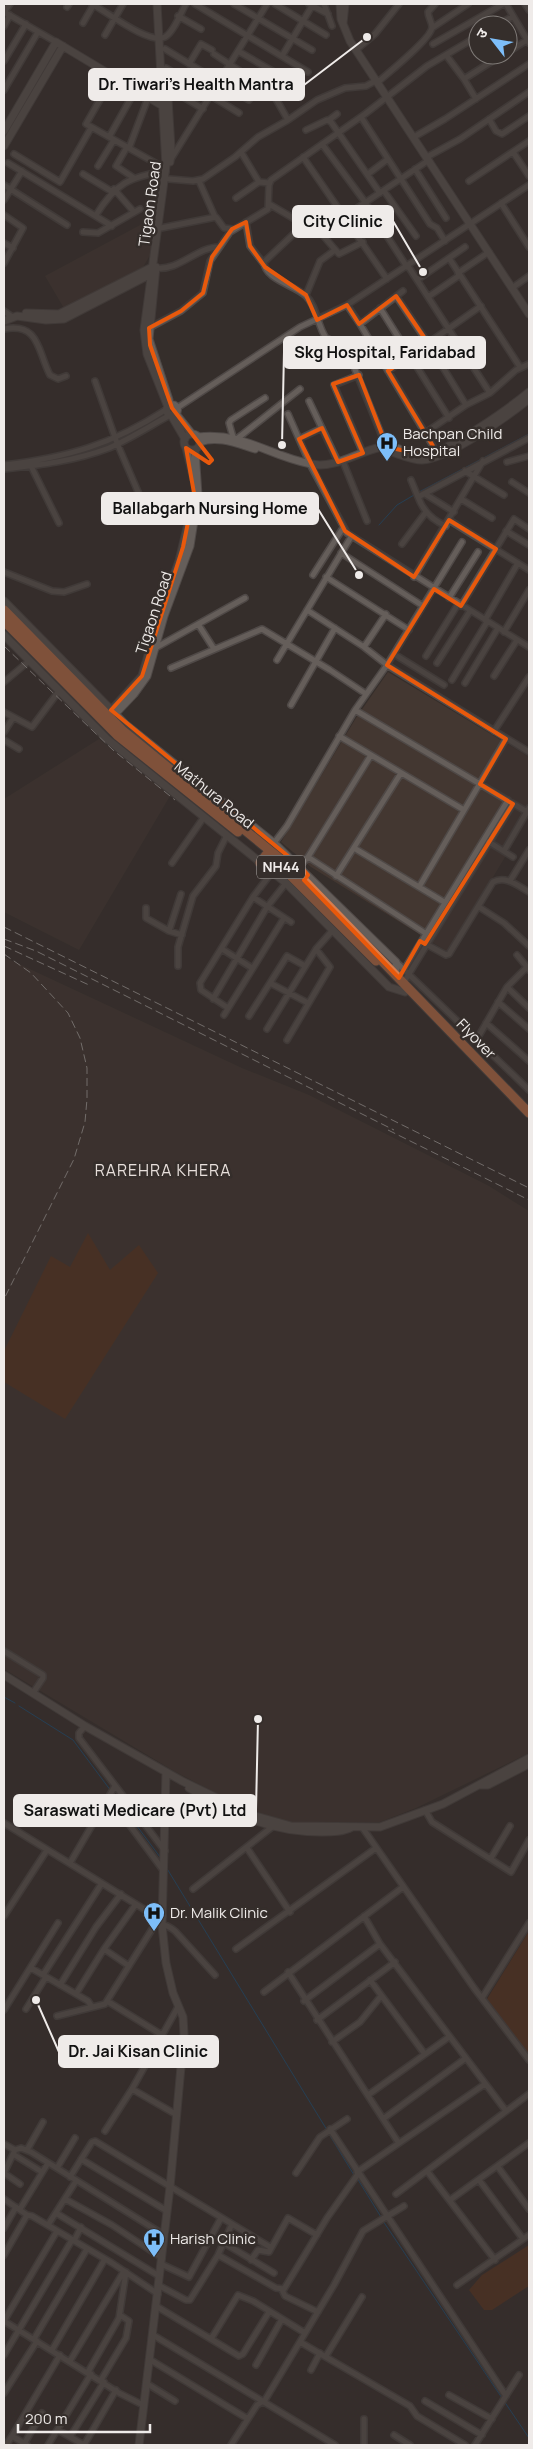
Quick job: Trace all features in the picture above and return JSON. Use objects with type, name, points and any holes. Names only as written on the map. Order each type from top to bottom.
[{"type":"highway","name":"Mathura Road","points":[[4,610],[100,710],[146,753]]},
{"type":"highway","name":"Mathura Road","points":[[4,621],[102,720],[146,753],[268,853],[405,982]]},
{"type":"highway","name":"Mathura Road","points":[[268,853],[306,877],[405,982]]},
{"type":"highway","name":"Flyover","points":[[405,982],[529,1113]]},
{"type":"highway","name":"Flyover","points":[[405,982],[529,1119]]},
{"type":"street","points":[[10,4],[4,12],[10,16],[63,46],[135,91],[167,108]]},
{"type":"street","points":[[83,23],[93,4],[144,35],[162,37],[186,4]]},
{"type":"street","points":[[105,35],[124,4]]},
{"type":"street","name":"Tigaon Road","points":[[157,4],[165,49],[167,108]]},
{"type":"street","name":"Tigaon Road","points":[[113,712],[143,683],[157,647],[164,616],[182,562],[194,493],[193,473],[185,439],[150,365],[144,338],[169,179],[167,166],[172,148],[167,108],[161,4]]},
{"type":"street","points":[[195,4],[308,72]]},
{"type":"street","points":[[234,4],[312,50]]},
{"type":"street","points":[[154,270],[167,166],[267,4]]},
{"type":"street","points":[[275,4],[326,35]]},
{"type":"street","points":[[324,4],[332,26]]},
{"type":"street","points":[[340,4],[346,34],[529,314]]},
{"type":"street","points":[[343,24],[345,4]]},
{"type":"street","points":[[356,50],[376,34],[399,4]]},
{"type":"street","points":[[432,28],[428,12],[435,4]]},
{"type":"street","points":[[169,179],[199,181],[241,152],[258,137],[321,98],[348,87],[366,86],[378,81],[410,54],[432,28],[468,4]]},
{"type":"street","points":[[433,44],[504,4],[511,15]]},
{"type":"street","points":[[525,4],[529,10]]},
{"type":"street","points":[[282,56],[303,21],[310,5],[328,14]]},
{"type":"street","points":[[4,26],[10,16]]},
{"type":"street","points":[[178,16],[201,29]]},
{"type":"street","points":[[4,61],[26,24]]},
{"type":"street","points":[[518,26],[528,42]]},
{"type":"street","points":[[4,90],[38,32]]},
{"type":"street","points":[[4,131],[56,42]]},
{"type":"street","points":[[236,198],[259,182],[269,183],[387,96],[468,42]]},
{"type":"street","points":[[188,64],[201,44],[274,93],[288,120]]},
{"type":"street","points":[[4,146],[63,46]]},
{"type":"street","points":[[165,49],[249,100]]},
{"type":"street","points":[[238,51],[288,80]]},
{"type":"street","points":[[446,55],[464,79],[476,100]]},
{"type":"street","points":[[414,137],[476,100],[529,64]]},
{"type":"street","points":[[464,79],[486,65]]},
{"type":"street","points":[[166,68],[239,113]]},
{"type":"street","points":[[113,77],[86,124],[167,166]]},
{"type":"street","points":[[167,87],[202,109]]},
{"type":"street","points":[[98,166],[135,91]]},
{"type":"street","points":[[320,232],[529,92]]},
{"type":"street","points":[[134,178],[116,166],[128,147],[148,98]]},
{"type":"street","points":[[306,130],[329,120],[337,114]]},
{"type":"street","points":[[361,116],[400,180],[430,224],[437,228],[445,241]]},
{"type":"street","points":[[489,119],[496,131],[502,134],[529,116]]},
{"type":"street","points":[[329,120],[416,236]]},
{"type":"street","points":[[14,154],[60,182],[91,128]]},
{"type":"street","points":[[469,180],[529,141]]},
{"type":"street","points":[[322,144],[365,202],[490,393]]},
{"type":"street","points":[[241,152],[259,182]]},
{"type":"street","points":[[513,152],[529,176]]},
{"type":"street","points":[[303,157],[387,279]]},
{"type":"street","points":[[368,174],[388,159]]},
{"type":"street","points":[[8,163],[112,226]]},
{"type":"street","points":[[524,167],[529,164]]},
{"type":"street","points":[[96,215],[113,190],[134,178],[167,166]]},
{"type":"street","points":[[414,170],[446,218]]},
{"type":"street","points":[[4,200],[22,171]]},
{"type":"street","points":[[83,174],[113,190],[134,212]]},
{"type":"street","points":[[199,181],[215,217],[224,228],[232,229]]},
{"type":"street","points":[[149,328],[181,311],[203,293],[210,261],[232,229],[266,210],[269,204],[269,183]]},
{"type":"street","points":[[4,467],[31,466],[76,458],[117,441],[171,410],[300,327],[346,305],[529,185]]},
{"type":"street","points":[[4,186],[67,225]]},
{"type":"street","points":[[501,203],[529,247]]},
{"type":"street","points":[[269,204],[296,220],[302,226],[320,232],[335,250],[342,254],[362,242]]},
{"type":"street","points":[[83,232],[95,234],[140,209]]},
{"type":"street","points":[[4,215],[23,227],[4,263]]},
{"type":"street","points":[[161,228],[181,226],[215,217]]},
{"type":"street","points":[[246,222],[251,248],[275,277],[306,295],[326,338],[346,348],[387,449]]},
{"type":"street","points":[[264,264],[268,257],[287,242],[302,226]]},
{"type":"street","points":[[4,244],[13,248]]},
{"type":"street","points":[[417,280],[465,247]]},
{"type":"street","points":[[4,321],[6,314],[59,314],[154,270],[168,267],[209,249],[219,248]]},
{"type":"street","points":[[306,295],[320,261],[335,250]]},
{"type":"street","points":[[428,297],[489,252]]},
{"type":"street","points":[[449,258],[520,368]]},
{"type":"street","name":"Tigaon Road","points":[[154,270],[149,328],[150,345],[171,410],[197,438]]},
{"type":"street","points":[[512,288],[527,277],[529,285]]},
{"type":"street","points":[[360,324],[402,291]]},
{"type":"street","points":[[396,296],[428,343],[466,405]]},
{"type":"street","points":[[346,305],[360,324],[436,451]]},
{"type":"street","points":[[388,371],[481,306]]},
{"type":"street","points":[[380,308],[449,418]]},
{"type":"street","points":[[4,329],[15,327],[33,336],[38,341],[50,375],[58,379],[66,376]]},
{"type":"street","points":[[425,433],[466,405],[490,393],[520,368],[529,364]]},
{"type":"street","points":[[358,375],[333,382],[364,453]]},
{"type":"street","points":[[95,381],[117,441],[145,508]]},
{"type":"street","points":[[236,438],[300,389]]},
{"type":"street","points":[[341,463],[364,453],[387,449],[424,455],[436,451],[486,424],[529,392]]},
{"type":"street","points":[[236,438],[229,423],[231,420],[265,398]]},
{"type":"street","points":[[197,438],[231,442],[312,466],[341,463],[387,449],[422,460],[434,457],[489,428],[529,399]]},
{"type":"street","points":[[309,401],[341,463],[367,521]]},
{"type":"street","points":[[288,414],[312,466],[344,528],[351,537],[528,646],[529,639]]},
{"type":"street","points":[[299,439],[322,428]]},
{"type":"street","points":[[185,439],[219,435],[236,438],[312,466]]},
{"type":"street","points":[[186,448],[195,450],[197,438]]},
{"type":"street","points":[[418,497],[529,438]]},
{"type":"street","points":[[4,467],[63,456],[117,441]]},
{"type":"street","name":"Tigaon Road","points":[[113,712],[142,676],[158,621],[190,546],[198,495],[195,450]]},
{"type":"street","points":[[507,462],[529,456]]},
{"type":"street","points":[[414,576],[446,526],[483,461]]},
{"type":"street","points":[[31,466],[59,523]]},
{"type":"street","points":[[465,471],[504,495]]},
{"type":"street","points":[[411,480],[426,512],[436,522],[446,526]]},
{"type":"street","points":[[512,482],[529,493]]},
{"type":"street","points":[[456,490],[492,518]]},
{"type":"street","points":[[425,494],[454,512]]},
{"type":"street","points":[[402,544],[426,512]]},
{"type":"street","points":[[426,656],[514,519],[529,529]]},
{"type":"street","points":[[449,520],[529,570]]},
{"type":"street","points":[[313,575],[344,528]]},
{"type":"street","points":[[506,531],[529,545]]},
{"type":"street","points":[[277,660],[351,537]]},
{"type":"street","points":[[268,853],[287,826],[355,710],[394,654],[462,542]]},
{"type":"street","points":[[449,598],[478,552]]},
{"type":"street","points":[[341,553],[423,606]]},
{"type":"street","points":[[452,680],[518,563]]},
{"type":"street","points":[[4,572],[52,591],[64,592],[87,584]]},
{"type":"street","points":[[326,577],[409,630]]},
{"type":"street","points":[[504,632],[529,590]]},
{"type":"street","points":[[157,647],[245,598]]},
{"type":"street","points":[[4,601],[113,712],[268,853],[272,872],[286,883],[389,987],[405,982],[423,943],[513,804]]},
{"type":"street","points":[[307,610],[364,647],[386,665],[529,752]]},
{"type":"street","points":[[437,663],[470,611]]},
{"type":"street","points":[[364,647],[386,614]]},
{"type":"street","points":[[198,624],[214,648]]},
{"type":"street","points":[[291,705],[335,628]]},
{"type":"street","points":[[465,683],[498,628]]},
{"type":"street","points":[[171,668],[262,629],[366,694]]},
{"type":"street","points":[[4,635],[107,739],[227,835],[300,866],[306,877],[396,962],[405,982],[477,1039],[529,1090]]},
{"type":"street","points":[[494,676],[517,640]]},
{"type":"street","points":[[394,654],[444,685]]},
{"type":"street","points":[[4,682],[30,661]]},
{"type":"street","points":[[494,731],[529,677]]},
{"type":"street","points":[[4,712],[32,727],[59,691]]},
{"type":"street","points":[[355,710],[513,804],[529,811],[504,851]]},
{"type":"street","points":[[4,732],[13,718]]},
{"type":"street","points":[[339,736],[464,810]]},
{"type":"street","points":[[419,887],[506,739]]},
{"type":"street","points":[[4,740],[19,749]]},
{"type":"street","points":[[300,866],[308,857],[371,755]]},
{"type":"street","points":[[336,876],[401,773]]},
{"type":"street","points":[[423,943],[425,933],[508,800]]},
{"type":"street","points":[[172,863],[204,817]]},
{"type":"street","points":[[178,966],[178,947],[193,896],[216,866],[218,853],[227,835]]},
{"type":"street","points":[[489,842],[513,857]]},
{"type":"street","points":[[354,848],[444,902]]},
{"type":"street","points":[[510,881],[529,850]]},
{"type":"street","points":[[308,857],[425,933]]},
{"type":"street","points":[[228,1008],[201,990],[200,985],[253,897],[272,872]]},
{"type":"street","points":[[423,943],[449,954],[493,882],[501,879],[510,881],[529,892]]},
{"type":"street","points":[[213,999],[268,907],[286,883]]},
{"type":"street","points":[[169,931],[180,894]]},
{"type":"street","points":[[253,897],[291,922]]},
{"type":"street","points":[[479,907],[504,923],[529,946]]},
{"type":"street","points":[[146,908],[146,918],[169,931],[182,935]]},
{"type":"street","points":[[176,909],[188,913]]},
{"type":"street","points":[[224,1015],[284,918]]},
{"type":"street","points":[[267,1029],[316,949],[332,931]]},
{"type":"street","points":[[222,949],[252,968]]},
{"type":"street","points":[[287,1040],[330,967],[316,949]]},
{"type":"street","points":[[477,1039],[507,987],[528,969],[516,955]]},
{"type":"street","points":[[249,1016],[287,956],[305,966]]},
{"type":"street","points":[[270,982],[308,1002]]},
{"type":"street","points":[[507,987],[529,1008]]},
{"type":"street","points":[[498,1002],[529,1029]]},
{"type":"street","points":[[486,1023],[529,1061]]},
{"type":"street","points":[[4,1651],[43,1674],[44,1678],[34,1693]]},
{"type":"street","points":[[4,1675],[86,1726],[182,1781],[252,1815],[291,1826],[380,1827],[425,1810],[481,1784],[484,1780],[529,1758]]},
{"type":"street","points":[[86,1726],[79,1734],[79,1738],[112,1792],[164,1861]]},
{"type":"street","points":[[481,1784],[488,1784],[529,1764]]},
{"type":"street","points":[[139,2445],[170,2187],[184,2034],[183,2017],[178,2007],[166,1962],[162,1924],[166,1772]]},
{"type":"street","points":[[182,1781],[188,1787],[207,1798],[272,1827],[305,1832],[343,1831],[352,1827]]},
{"type":"street","points":[[112,1792],[164,1861]]},
{"type":"street","points":[[70,1864],[112,1792]]},
{"type":"street","points":[[425,1810],[432,1822],[511,1872],[529,1840]]},
{"type":"street","points":[[4,1823],[136,1904],[163,1916]]},
{"type":"street","points":[[491,1858],[510,1826]]},
{"type":"street","points":[[193,1889],[272,1827]]},
{"type":"street","points":[[362,1827],[482,1998],[529,2060]]},
{"type":"street","points":[[247,1848],[290,1912]]},
{"type":"street","points":[[236,1949],[290,1912],[376,1848]]},
{"type":"street","points":[[4,1916],[47,1850]]},
{"type":"street","points":[[26,2009],[102,1883]]},
{"type":"street","points":[[264,1992],[403,1887]]},
{"type":"street","points":[[60,1985],[96,1927],[121,1894]]},
{"type":"street","points":[[76,1994],[104,1949],[136,1904]]},
{"type":"street","points":[[364,1916],[380,1944],[506,2111]]},
{"type":"street","points":[[4,2010],[58,1923]]},
{"type":"street","points":[[482,1998],[529,1923]]},
{"type":"street","points":[[57,2016],[104,2005],[154,1926],[162,1924],[175,1931],[215,1976]]},
{"type":"street","points":[[304,2000],[380,1944]]},
{"type":"street","points":[[104,1949],[129,1966]]},
{"type":"street","points":[[317,2020],[395,1962]]},
{"type":"street","points":[[31,1968],[88,2001],[92,2007]]},
{"type":"street","points":[[288,1972],[304,2000],[398,2142]]},
{"type":"street","points":[[370,1980],[424,2053]]},
{"type":"street","points":[[332,2042],[360,2022],[381,1996]]},
{"type":"street","points":[[107,2001],[162,2035]]},
{"type":"street","points":[[106,2131],[178,2007]]},
{"type":"street","points":[[368,2095],[424,2053],[449,2037]]},
{"type":"street","points":[[383,2119],[466,2058]]},
{"type":"street","points":[[282,2290],[356,2175],[398,2142],[486,2084]]},
{"type":"street","points":[[132,2089],[177,2115]]},
{"type":"street","points":[[396,2194],[529,2094]]},
{"type":"street","points":[[296,2173],[328,2131],[347,2119]]},
{"type":"street","points":[[27,2150],[43,2122]]},
{"type":"street","points":[[328,2131],[383,2219],[504,2399]]},
{"type":"street","points":[[57,2168],[75,2138]]},
{"type":"street","points":[[70,2177],[92,2142],[95,2142],[270,2247]]},
{"type":"street","points":[[4,2144],[42,2172]]},
{"type":"street","points":[[450,2200],[528,2146]]},
{"type":"street","points":[[20,2184],[4,2173],[14,2152],[21,2148],[48,2162],[164,2235]]},
{"type":"street","points":[[81,2159],[167,2211]]},
{"type":"street","points":[[4,2228],[48,2162]]},
{"type":"street","points":[[498,2167],[529,2209]]},
{"type":"street","points":[[427,2171],[495,2260]]},
{"type":"street","points":[[479,2180],[523,2239]]},
{"type":"street","points":[[48,2225],[76,2181]]},
{"type":"street","points":[[4,2199],[27,2215],[73,2240],[158,2294]]},
{"type":"street","points":[[65,2199],[189,2277],[221,2218]]},
{"type":"street","points":[[231,2445],[260,2402],[265,2400],[318,2312],[361,2234],[404,2206]]},
{"type":"street","points":[[56,2213],[159,2276]]},
{"type":"street","points":[[4,2255],[27,2215]]},
{"type":"street","points":[[251,2260],[258,2250],[267,2252],[288,2218],[317,2235]]},
{"type":"street","points":[[158,2285],[189,2301],[218,2255],[232,2224]]},
{"type":"street","points":[[4,2355],[81,2227]]},
{"type":"street","points":[[58,2231],[4,2321],[143,2405]]},
{"type":"street","points":[[457,2285],[529,2235]]},
{"type":"street","points":[[224,2243],[274,2273]]},
{"type":"street","points":[[4,2393],[87,2249]]},
{"type":"street","points":[[218,2255],[282,2290],[287,2297],[318,2312]]},
{"type":"street","points":[[52,2350],[105,2260]]},
{"type":"street","points":[[50,2445],[120,2316],[125,2272]]},
{"type":"street","points":[[70,2361],[125,2272]]},
{"type":"street","points":[[211,2340],[238,2295],[305,2334]]},
{"type":"street","points":[[326,2356],[362,2297]]},
{"type":"street","points":[[156,2306],[240,2356],[270,2312]]},
{"type":"street","points":[[70,2437],[127,2334],[129,2321],[120,2316]]},
{"type":"street","points":[[256,2365],[282,2319]]},
{"type":"street","points":[[153,2335],[260,2402],[334,2445]]},
{"type":"street","points":[[300,2342],[412,2407],[417,2416],[465,2445]]},
{"type":"street","points":[[311,2370],[320,2353]]},
{"type":"street","points":[[6,2445],[60,2355]]},
{"type":"street","points":[[149,2359],[248,2419]]},
{"type":"street","points":[[475,2445],[519,2375]]},
{"type":"street","points":[[146,2383],[175,2401]]},
{"type":"street","points":[[58,2430],[84,2445],[116,2390]]},
{"type":"street","points":[[449,2395],[492,2419]]},
{"type":"street","points":[[425,2401],[482,2435]]},
{"type":"street","points":[[12,2436],[25,2444],[42,2413]]},
{"type":"street","points":[[364,2419],[364,2445]]},
{"type":"street","points":[[394,2435],[410,2445]]},
{"type":"highlighted area","points":[[246,222],[250,246],[265,267],[306,295],[317,320],[347,305],[359,324],[396,296],[428,343],[388,371],[436,451],[424,455],[387,447],[359,375],[333,384],[363,453],[338,462],[322,428],[299,439],[345,531],[414,577],[449,520],[496,549],[461,606],[434,589],[387,665],[506,739],[480,784],[513,804],[425,944],[420,941],[399,978],[304,880],[308,875],[300,866],[111,710],[142,676],[183,547],[194,493],[186,448],[209,463],[212,460],[172,408],[150,345],[149,328],[181,311],[203,293],[212,257],[232,229]]},
{"type":"shaded area","points":[[157,216],[156,239],[142,269],[65,310],[45,276]]},
{"type":"shaded area","points":[[388,672],[529,757],[529,817],[448,952],[311,867],[281,842],[356,718]]},
{"type":"shaded area","points":[[99,739],[170,796],[79,950],[4,912],[4,799]]},
{"type":"shaded area","points":[[4,957],[242,1068],[309,1095],[489,1186],[529,1211],[529,1753],[416,1808],[380,1822],[283,1823],[229,1800],[174,1771],[4,1669]]},
{"type":"shaded area","points":[[88,1233],[110,1270],[139,1245],[158,1273],[65,1419],[4,1382],[4,1351],[51,1256],[70,1267]]},
{"type":"shaded area","points":[[529,1931],[529,2055],[487,1999]]},
{"type":"shaded area","points":[[529,2245],[529,2286],[492,2310],[484,2310],[469,2290],[482,2275]]},
{"type":"waterway","points":[[419,492],[529,434]]},
{"type":"waterway","points":[[379,525],[397,505],[414,495]]},
{"type":"waterway","points":[[4,1697],[15,1703]]},
{"type":"waterway","points":[[19,1706],[73,1740],[111,1791]]},
{"type":"waterway","points":[[113,1794],[160,1857]]},
{"type":"waterway","points":[[166,1867],[327,2130]]},
{"type":"waterway","points":[[329,2134],[354,2175]]},
{"type":"waterway","points":[[357,2178],[381,2217]]},
{"type":"waterway","points":[[383,2221],[502,2398]]},
{"type":"waterway","points":[[504,2401],[529,2438]]},
{"type":"railway","points":[[4,646],[113,750],[175,800]]},
{"type":"railway","points":[[4,927],[529,1188]]},
{"type":"railway","points":[[4,939],[36,951],[394,1130]]},
{"type":"railway","points":[[4,946],[89,985]]},
{"type":"railway","points":[[4,954],[31,973],[68,1013],[80,1038],[87,1068],[85,1122],[74,1159],[4,1299]]},
{"type":"railway","points":[[388,1130],[529,1200]]},
{"type":"place","name":"Dr. Tiwari's Health Mantra","points":[[367,37]]},
{"type":"place","name":"City Clinic","points":[[423,272]]},
{"type":"place","name":"Skg Hospital, Faridabad","points":[[282,445]]},
{"type":"place","name":"Bachpan Child Hospital","points":[[387,462]]},
{"type":"place","name":"Ballabgarh Nursing Home","points":[[359,575]]},
{"type":"place","name":"Saraswati Medicare (Pvt) Ltd","points":[[258,1719]]},
{"type":"place","name":"Dr. Malik Clinic","points":[[154,1932]]},
{"type":"place","name":"Dr. Jai Kisan Clinic","points":[[36,2000]]},
{"type":"place","name":"Harish Clinic","points":[[154,2258]]},
{"type":"district","name":"RAREHRA KHERA","points":[[163,1170]]}]
